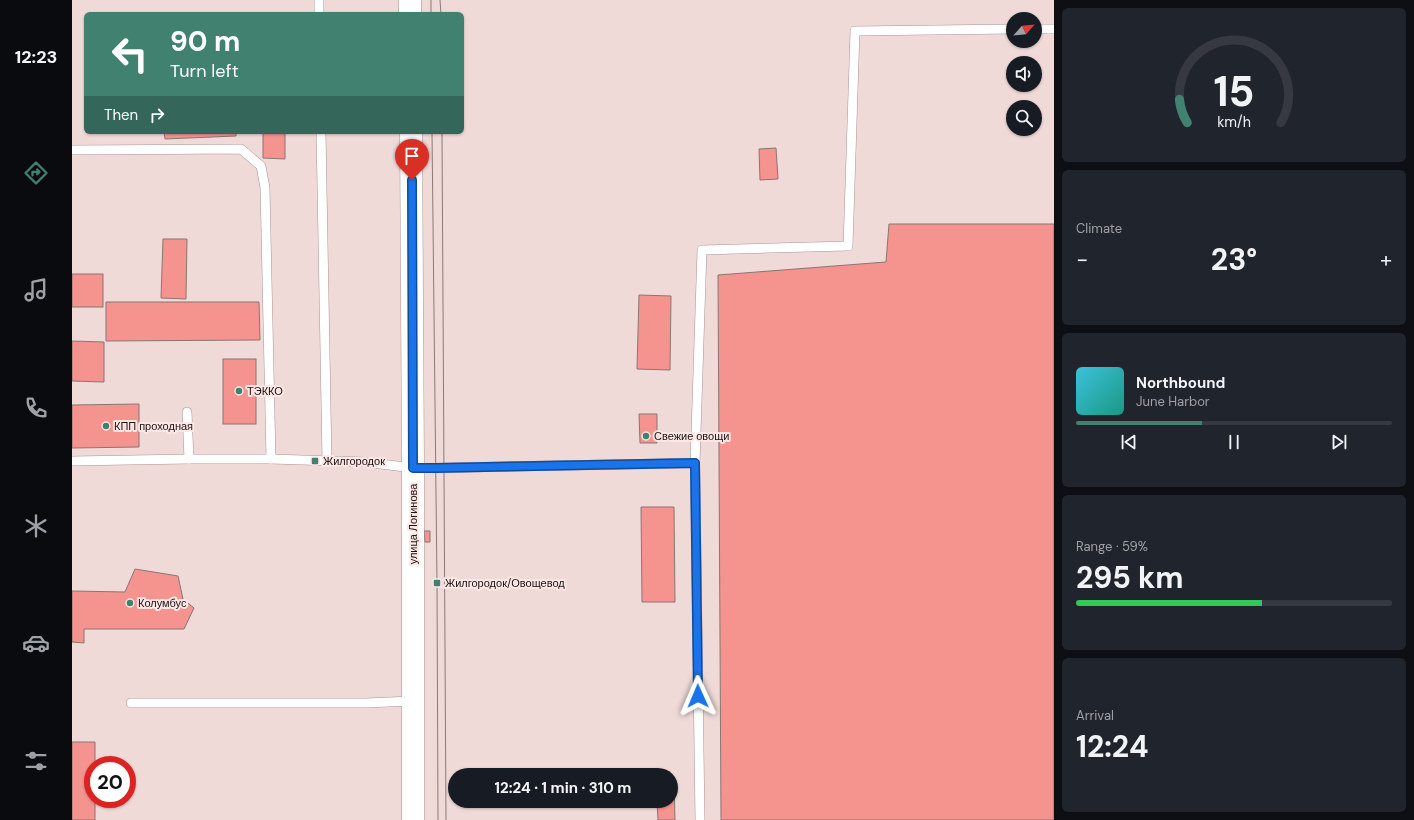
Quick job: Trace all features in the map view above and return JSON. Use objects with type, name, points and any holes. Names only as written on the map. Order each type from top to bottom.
[{"type":"street","points":[[410,0],[410,12]]},
{"type":"street","name":"улица Логинова","points":[[411,134],[413,820]]},
{"type":"lane","points":[[319,0],[319,12]]},
{"type":"lane","points":[[700,820],[695,463],[702,250],[848,246],[855,31],[1006,29]]},
{"type":"lane","points":[[1042,29],[1054,29]]},
{"type":"lane","points":[[321,134],[327,461]]},
{"type":"lane","points":[[72,150],[241,149],[261,166],[265,188],[271,459]]},
{"type":"lane","points":[[187,412],[189,458]]},
{"type":"lane","points":[[72,461],[189,458],[271,459],[365,462],[413,468],[695,463]]},
{"type":"lane","points":[[131,703],[366,703],[412,701]]},
{"type":"building","points":[[164,134],[236,134],[236,136],[165,139]]},
{"type":"building","points":[[263,134],[285,134],[285,159],[263,158]]},
{"type":"building","points":[[776,148],[778,179],[760,180],[759,149]]},
{"type":"building","points":[[889,224],[1054,224],[1054,820],[721,820],[718,275],[886,262]]},
{"type":"building","points":[[163,239],[187,239],[186,299],[161,298]]},
{"type":"building","points":[[72,274],[103,274],[103,307],[72,307]]},
{"type":"building","points":[[639,295],[671,296],[670,370],[637,369]]},
{"type":"building","points":[[106,302],[259,302],[260,340],[106,341]]},
{"type":"building","points":[[72,341],[104,342],[104,382],[72,381]]},
{"type":"building","name":"ТЭККО","points":[[223,359],[256,359],[256,424],[223,424]]},
{"type":"building","name":"КПП проходная","points":[[139,404],[139,447],[72,448],[72,405]]},
{"type":"building","points":[[639,414],[657,414],[657,443],[640,443]]},
{"type":"building","points":[[641,507],[674,507],[675,602],[642,602]]},
{"type":"building","points":[[424,531],[430,531],[430,542],[425,542]]},
{"type":"building","name":"Колумбус","points":[[135,569],[178,576],[183,599],[194,608],[184,629],[84,629],[84,643],[72,642],[72,591],[125,592]]},
{"type":"building","points":[[72,742],[95,742],[95,756],[84,756],[84,808],[95,808],[95,820],[72,820]]},
{"type":"building","points":[[657,808],[675,808],[675,820],[658,820]]},
{"type":"tram line","points":[[431,0],[431,12]]},
{"type":"tram line","points":[[440,0],[441,12]]},
{"type":"tram line","points":[[432,134],[438,820]]},
{"type":"tram line","points":[[442,134],[446,820]]},
{"type":"place","name":"ТЭККО","points":[[239,391]]},
{"type":"place","name":"КПП проходная","points":[[106,426]]},
{"type":"place","name":"Свежие овощи","points":[[646,436]]},
{"type":"place","name":"Жилгородок","points":[[315,461]]},
{"type":"place","name":"Жилгородок/Овощевод","points":[[437,583]]},
{"type":"place","name":"Колумбус","points":[[130,603]]},
{"type":"route","points":[[412,180],[413,468],[695,463],[698,696]]}]
